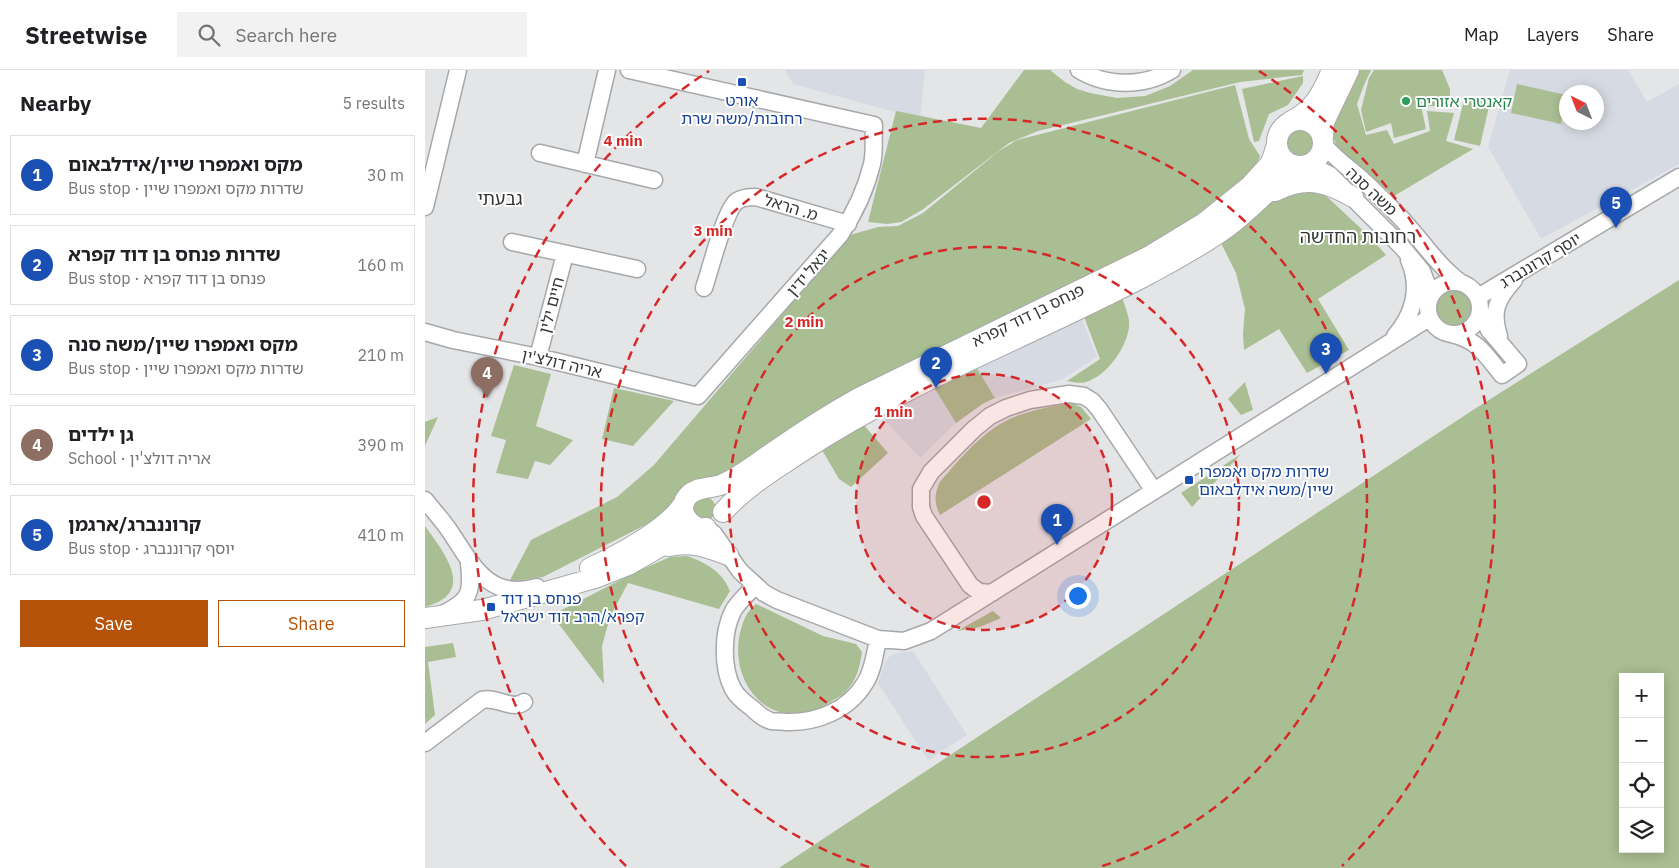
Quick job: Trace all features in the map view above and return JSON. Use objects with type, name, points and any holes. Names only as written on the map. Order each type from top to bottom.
[{"type":"main road","points":[[1332,70],[1321,93],[1309,110],[1290,122],[1280,132],[1277,145],[1278,151],[1286,162],[1303,166],[1319,158],[1323,141],[1324,122],[1349,70]]},
{"type":"main road","points":[[1290,122],[1298,120],[1313,124],[1319,130],[1323,141]]},
{"type":"main road","name":"פנחס בן דוד קפרא","points":[[704,489],[729,481],[817,422],[879,387],[1140,261],[1186,236],[1220,212],[1251,186],[1271,163],[1277,145]]},
{"type":"main road","name":"פנחס בן דוד קפרא","points":[[713,522],[740,495],[762,478],[849,422],[1142,277],[1229,226],[1257,203],[1281,179],[1303,166]]},
{"type":"main road","points":[[1257,203],[1282,188],[1302,182],[1334,186],[1353,197]]},
{"type":"main road","points":[[432,618],[482,610],[511,602],[595,578],[628,565],[680,535],[713,522],[721,499],[716,493],[704,489],[696,490],[689,495],[681,509],[670,520],[619,553],[593,566],[544,585],[511,602]]},
{"type":"main road","points":[[685,501],[683,507],[686,520],[697,528],[713,522]]},
{"type":"main road","points":[[653,551],[677,544],[687,544],[709,547],[728,555]]},
{"type":"street","points":[[425,207],[458,70]]},
{"type":"street","points":[[585,164],[607,70]]},
{"type":"street","name":"יגאל ידין","points":[[629,70],[874,125],[873,162],[866,185],[848,224],[698,396]]},
{"type":"street","points":[[1079,70],[1102,80],[1119,83],[1154,79],[1172,70]]},
{"type":"street","name":"משה סנה","points":[[1323,141],[1330,153],[1360,178],[1400,217],[1447,271],[1460,282]]},
{"type":"street","points":[[540,153],[654,180]]},
{"type":"street","name":"משה סנה","points":[[1303,166],[1317,169],[1330,175],[1402,246],[1422,271],[1431,295]]},
{"type":"street","name":"יוסף קרוננברג","points":[[1479,304],[1535,263],[1679,177]]},
{"type":"street","name":"מ. הראל","points":[[704,288],[727,215],[737,201],[756,196],[848,224]]},
{"type":"street","name":"חיים ילין","points":[[512,242],[637,269]]},
{"type":"street","points":[[1381,348],[1396,336],[1403,326],[1415,297],[1414,275],[1402,246]]},
{"type":"street","name":"חיים ילין","points":[[538,357],[565,254]]},
{"type":"street","points":[[1501,343],[1495,324],[1494,314],[1496,307],[1508,287],[1535,263]]},
{"type":"street","points":[[1451,281],[1460,282],[1468,285],[1479,304],[1489,330],[1518,364],[1502,375],[1474,343],[1464,337],[1442,332],[1434,326],[1429,318],[1427,310],[1431,295],[1436,288],[1443,283],[1451,281]]},
{"type":"street","points":[[1451,334],[1467,331],[1478,319],[1479,304]]},
{"type":"street","points":[[713,522],[714,534],[740,572],[764,593],[777,600],[878,639],[904,641],[931,631],[1429,318]]},
{"type":"street","name":"אריה דולצ'ין","points":[[425,332],[698,396]]},
{"type":"street","points":[[992,593],[979,592],[970,585],[924,516],[921,507],[921,489],[931,472],[951,450],[974,429],[998,412],[1031,400],[1069,394],[1084,396],[1099,409],[1154,491]]},
{"type":"street","points":[[425,500],[442,520],[469,563],[486,580],[502,588],[522,590],[544,585]]},
{"type":"street","points":[[713,522],[724,531],[748,568],[754,583]]},
{"type":"street","points":[[432,618],[458,606],[469,594],[471,586],[469,563]]},
{"type":"street","points":[[754,583],[734,610],[728,627],[725,650],[726,667],[733,690],[757,713],[771,721],[797,722],[818,719],[839,709],[854,698],[867,680],[878,639]]},
{"type":"street","points":[[965,609],[973,596],[970,585]]},
{"type":"street","points":[[425,743],[482,700],[492,698],[515,705],[524,702]]},
{"type":"shaded area","points":[[785,70],[925,70],[920,119],[793,84]]},
{"type":"shaded area","points":[[1510,70],[1628,70],[1647,102],[1679,84],[1679,164],[1541,239],[1488,147]]},
{"type":"shaded area","points":[[1080,314],[1097,357],[1063,379],[995,398],[975,365]]},
{"type":"shaded area","points":[[932,384],[956,423],[920,458],[877,412]]},
{"type":"shaded area","points":[[913,651],[967,735],[928,760],[878,683],[885,662],[889,657],[893,654]]},
{"type":"green space","points":[[1024,70],[1050,70],[1077,89],[1117,98],[1145,96],[1170,86],[1193,70],[1304,70],[1302,75],[1240,82],[1038,131],[1009,143],[922,210],[901,222],[887,224],[868,222],[896,111],[981,128]]},
{"type":"green space","points":[[1355,70],[1371,70],[1357,104],[1366,135],[1387,130],[1394,144],[1430,131],[1427,111],[1454,113],[1446,141],[1473,149],[1394,196],[1337,147],[1331,132]]},
{"type":"green space","name":"קאנטרי אזורים","points":[[1374,70],[1442,70],[1450,89],[1450,106],[1421,106],[1426,129],[1394,138],[1391,123],[1366,132],[1361,110],[1369,78]]},
{"type":"green space","points":[[1303,76],[1303,83],[1288,105],[1269,114],[1259,141],[1254,142],[1242,89]]},
{"type":"green space","points":[[1517,84],[1559,93],[1559,124],[1511,113]]},
{"type":"green space","points":[[1235,85],[1249,139],[1260,156],[1249,183],[1141,253],[879,377],[823,407],[659,518],[543,577],[509,582],[531,540],[617,497],[654,465],[850,235],[878,227],[898,226],[923,213],[999,151],[1017,140]]},
{"type":"green space","points":[[1465,96],[1490,102],[1480,146],[1454,140]]},
{"type":"green space","points":[[1300,126],[1312,131],[1317,143],[1312,155],[1300,160],[1288,155],[1283,143],[1288,131]]},
{"type":"green space","points":[[1313,190],[1324,194],[1369,236],[1386,255],[1318,299],[1349,350],[1307,373],[1279,329],[1244,350],[1245,309],[1236,273],[1220,241],[1267,203],[1284,194]]},
{"type":"green space","points":[[1679,280],[1679,868],[779,868],[1473,410]]},
{"type":"green space","points":[[1450,286],[1458,286],[1470,292],[1476,308],[1470,324],[1458,330],[1450,330],[1438,324],[1432,312],[1432,304],[1438,292]]},
{"type":"green space","points":[[1121,295],[1127,311],[1129,330],[1116,358],[1094,379],[1082,383],[1067,381],[1100,359],[1083,314]]},
{"type":"green space","points":[[514,365],[551,374],[536,426],[573,440],[550,465],[535,461],[528,479],[496,473],[506,440],[491,436]]},
{"type":"green space","points":[[975,365],[995,398],[984,403],[956,423],[932,384]]},
{"type":"green space","points":[[1245,382],[1253,410],[1241,415],[1228,399]]},
{"type":"green space","points":[[614,388],[674,401],[633,446],[602,439]]},
{"type":"green space","points":[[1071,403],[1081,407],[1091,419],[940,515],[935,498],[940,482],[978,441],[1000,424],[1013,418],[1037,410]]},
{"type":"green space","points":[[438,417],[425,446],[425,422]]},
{"type":"green space","points":[[863,424],[888,453],[851,487],[839,479],[822,450]]},
{"type":"green space","points":[[1241,454],[1192,507],[1181,493]]},
{"type":"green space","points":[[706,496],[713,501],[716,512],[707,521],[695,519],[692,504]]},
{"type":"green space","points":[[425,526],[447,560],[452,572],[453,583],[450,592],[441,601],[425,607]]},
{"type":"green space","points":[[687,556],[713,569],[727,584],[730,591],[719,609],[628,583],[610,617],[602,646],[604,684],[552,615],[638,571],[670,557]]},
{"type":"green space","points":[[756,604],[823,636],[856,644],[862,652],[860,662],[856,677],[846,692],[821,708],[800,715],[772,709],[762,703],[746,683],[741,671],[738,646],[742,625],[747,614]]},
{"type":"green space","points":[[993,611],[1001,618],[980,627],[957,631]]},
{"type":"green space","points":[[453,643],[456,657],[428,662],[435,715],[425,724],[425,647]]},
{"type":"place","name":"אורט רחובות/משה שרת","points":[[742,82]]},
{"type":"place","name":"קאנטרי אזורים","points":[[1406,101]]},
{"type":"place","name":"קרוננברג/ארגמן","points":[[1616,228]]},
{"type":"place","name":"מקס ואמפרו שיין/משה סנה","points":[[1326,374]]},
{"type":"place","name":"שדרות פנחס בן דוד קפרא","points":[[936,388]]},
{"type":"place","name":"גן ילדים","points":[[487,398]]},
{"type":"place","name":"שדרות מקס ואמפרו שיין/משה אידלבאום","points":[[1189,480]]},
{"type":"place","name":"מקס ואמפרו שיין/אידלבאום","points":[[1057,545]]},
{"type":"place","name":"פנחס בן דוד קפרא/הרב דוד ישראל","points":[[491,607]]},
{"type":"district","name":"גבעתי","points":[[500,199]]},
{"type":"district","name":"רחובות החדשה","points":[[1358,237]]}]
